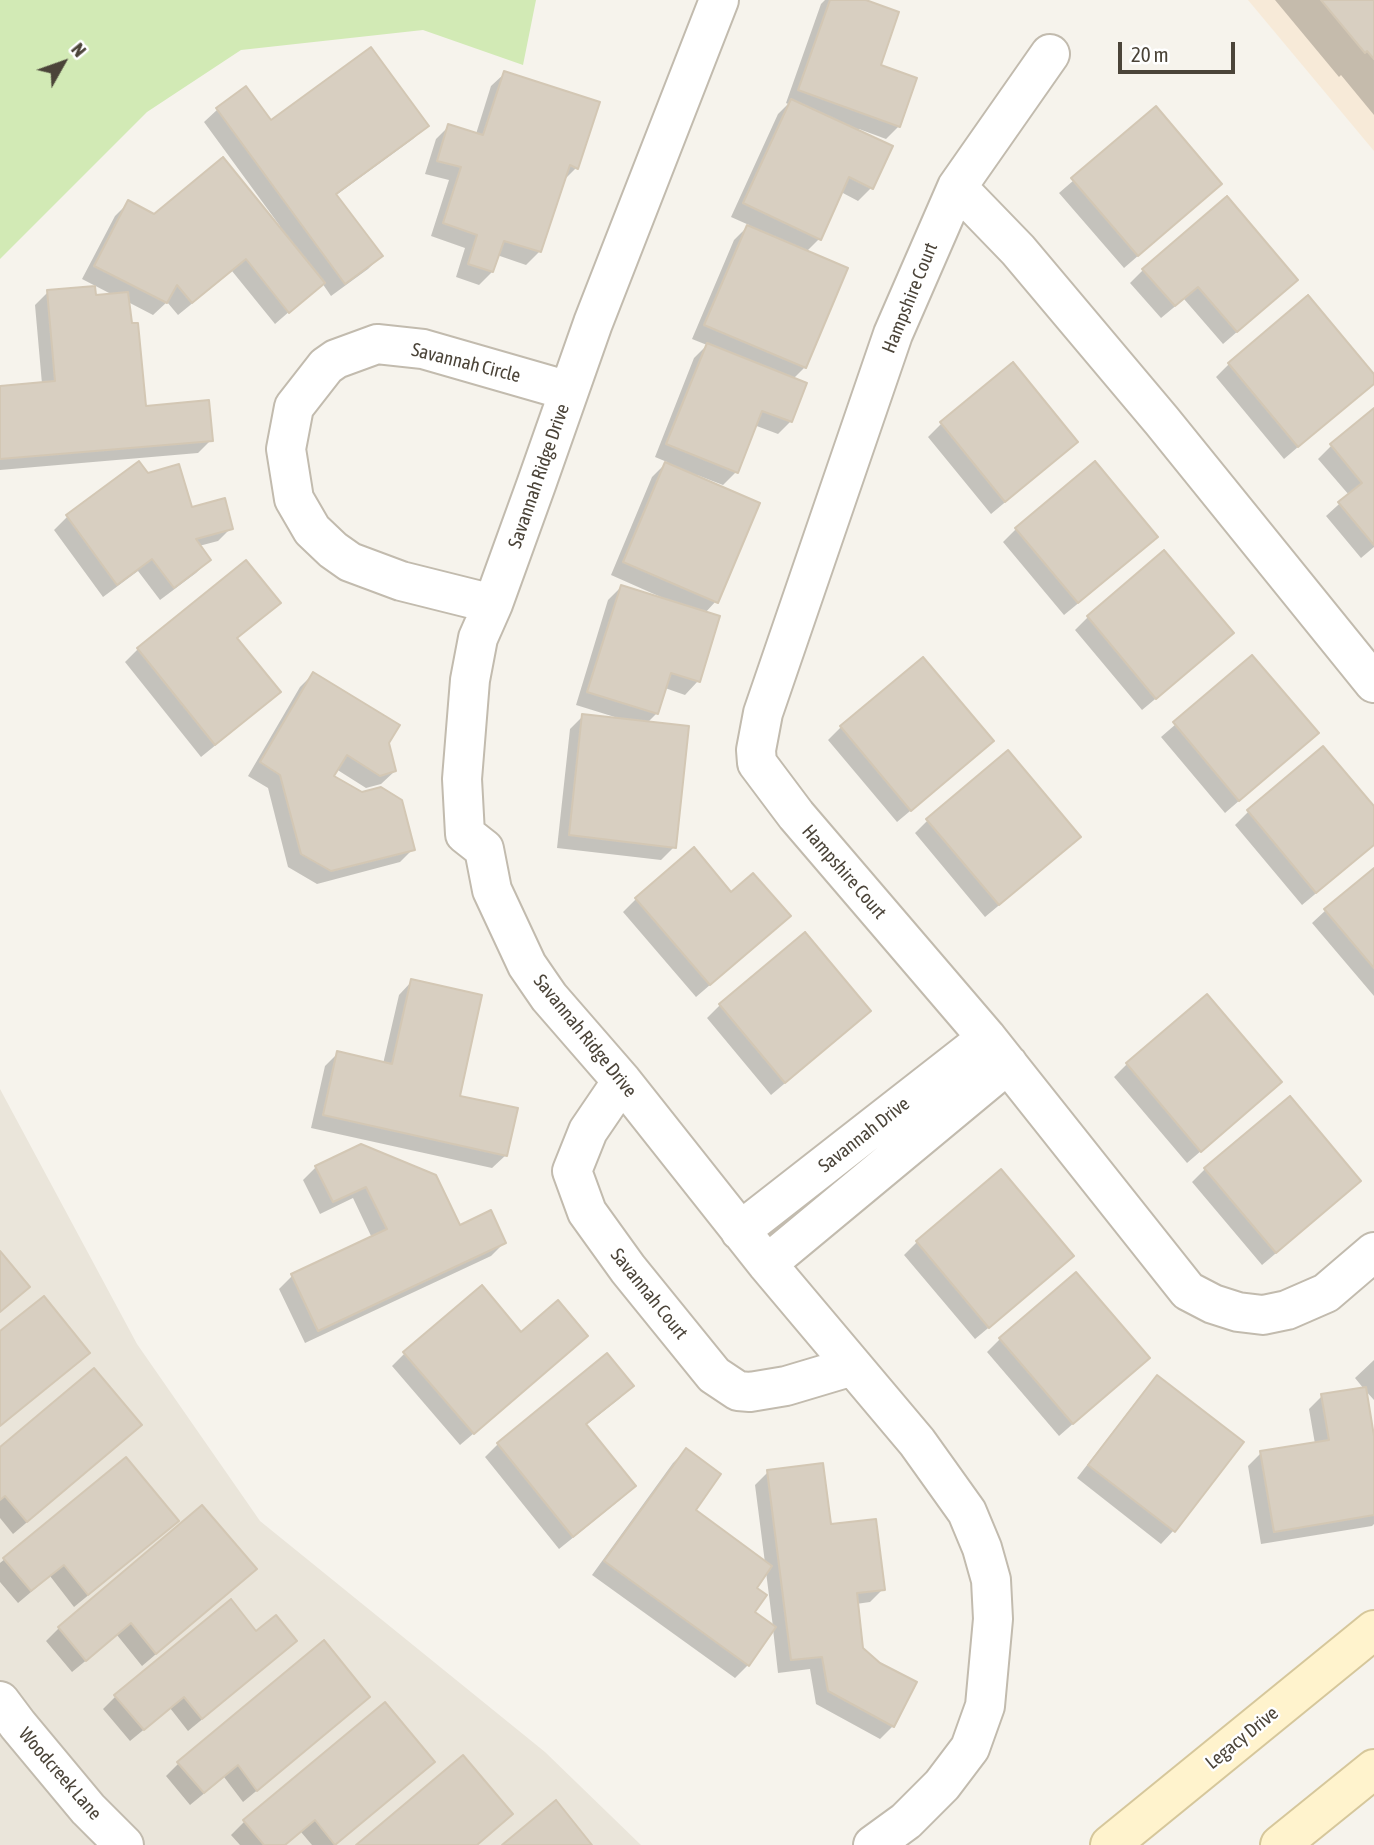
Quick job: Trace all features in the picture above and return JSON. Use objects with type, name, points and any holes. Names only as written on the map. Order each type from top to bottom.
[{"type":"main road","name":"Legacy Drive","points":[[1110,1845],[1374,1630]]},
{"type":"main road","points":[[1280,1845],[1374,1769]]},
{"type":"street","name":"Savannah Ridge Drive","points":[[719,0],[593,323],[537,485],[478,638],[470,680],[462,779],[466,834],[484,849],[492,890],[527,965],[549,997],[622,1081],[740,1231],[917,1442],[967,1512],[982,1548],[991,1580],[993,1619],[985,1706],[970,1748],[942,1785],[906,1821],[873,1845]]},
{"type":"street","name":"Hampshire Court","points":[[1050,54],[957,187],[893,334],[762,713],[756,750],[757,763],[796,815],[997,1051],[1188,1291],[1213,1304],[1238,1312],[1263,1315],[1287,1310],[1326,1293],[1374,1252]]},
{"type":"street","points":[[957,187],[1018,250],[1162,421],[1374,683]]},
{"type":"street","name":"Savannah Circle","points":[[493,604],[401,581],[350,562],[333,551],[312,530],[294,499],[286,449],[294,407],[326,366],[336,359],[377,344],[423,348],[569,391]]},
{"type":"street","name":"Savannah Drive","points":[[740,1231],[997,1051]]},
{"type":"street","name":"Savannah Drive","points":[[767,1264],[997,1051]]},
{"type":"street","name":"Savannah Court","points":[[622,1081],[588,1131],[572,1171],[587,1212],[628,1269],[715,1375],[738,1391],[750,1392],[786,1386],[853,1366]]},
{"type":"street","name":"Woodcreek Lane","points":[[6,1723],[124,1845]]},
{"type":"shaded area","points":[[1248,0],[1374,0],[1374,151]]},
{"type":"shaded area","points":[[0,1089],[137,1344],[260,1521],[545,1752],[641,1845],[0,1845]]},
{"type":"green space","points":[[0,0],[536,0],[523,65],[423,30],[241,50],[147,112],[0,259]]},
{"type":"building","points":[[830,0],[866,0],[899,12],[881,65],[917,78],[900,127],[798,90]]},
{"type":"building","points":[[1321,0],[1374,0],[1374,59],[1367,51],[1365,53]]},
{"type":"building","points":[[371,47],[429,126],[336,194],[383,256],[345,284],[216,108],[246,86],[271,120]]},
{"type":"building","points":[[504,71],[600,102],[578,169],[570,165],[541,252],[504,241],[493,272],[468,264],[477,235],[443,223],[461,167],[437,161],[448,124],[483,135]]},
{"type":"building","points":[[791,99],[893,146],[873,189],[849,177],[821,240],[743,203]]},
{"type":"building","points":[[1156,106],[1222,184],[1138,256],[1071,178]]},
{"type":"building","points":[[223,157],[325,283],[289,313],[246,259],[192,303],[177,285],[167,303],[94,266],[128,200],[154,214]]},
{"type":"building","points":[[1227,196],[1298,280],[1237,332],[1198,287],[1175,306],[1142,269]]},
{"type":"building","points":[[747,225],[848,268],[806,368],[704,325]]},
{"type":"building","points":[[95,286],[96,295],[128,292],[132,323],[138,323],[146,406],[209,400],[213,441],[0,459],[0,386],[55,381],[47,290]]},
{"type":"building","points":[[1308,295],[1374,374],[1374,384],[1298,447],[1228,363]]},
{"type":"building","points":[[707,343],[807,383],[792,422],[762,411],[738,473],[666,444]]},
{"type":"building","points":[[1013,362],[1078,442],[1005,502],[940,422]]},
{"type":"building","points":[[1374,408],[1374,545],[1338,502],[1362,483],[1330,444]]},
{"type":"building","points":[[139,461],[148,473],[179,464],[192,507],[225,498],[233,529],[196,539],[211,560],[174,588],[152,559],[117,585],[66,515]]},
{"type":"building","points":[[1095,461],[1158,537],[1078,603],[1015,528]]},
{"type":"building","points":[[665,462],[760,503],[718,603],[623,562]]},
{"type":"building","points":[[1164,550],[1234,633],[1156,699],[1087,616]]},
{"type":"building","points":[[246,560],[281,603],[237,638],[281,692],[215,745],[137,648]]},
{"type":"building","points":[[621,585],[720,616],[700,682],[671,673],[658,714],[587,692]]},
{"type":"building","points":[[1252,655],[1319,733],[1239,801],[1173,722]]},
{"type":"building","points":[[923,657],[994,741],[911,811],[840,726]]},
{"type":"building","points":[[313,672],[400,725],[389,743],[396,771],[380,776],[347,755],[334,776],[362,792],[381,787],[402,800],[415,850],[331,871],[301,854],[280,775],[260,762]]},
{"type":"building","points":[[582,714],[689,726],[676,848],[569,835]]},
{"type":"building","points":[[1323,746],[1374,806],[1374,845],[1316,893],[1247,810]]},
{"type":"building","points":[[1008,750],[1081,837],[999,905],[926,819]]},
{"type":"building","points":[[694,847],[731,892],[753,873],[791,916],[710,985],[635,898]]},
{"type":"building","points":[[1374,868],[1374,968],[1324,909]]},
{"type":"building","points":[[805,932],[871,1011],[785,1083],[719,1004]]},
{"type":"building","points":[[411,979],[482,995],[460,1096],[518,1108],[507,1156],[323,1115],[337,1051],[392,1064]]},
{"type":"building","points":[[1207,994],[1282,1082],[1201,1152],[1126,1063]]},
{"type":"building","points":[[1290,1096],[1361,1181],[1276,1253],[1204,1168]]},
{"type":"building","points":[[361,1144],[436,1175],[460,1225],[491,1210],[506,1243],[318,1331],[291,1274],[387,1229],[366,1187],[333,1202],[315,1166]]},
{"type":"building","points":[[1001,1169],[1074,1256],[989,1328],[916,1241]]},
{"type":"building","points":[[0,1251],[30,1287],[0,1312]]},
{"type":"building","points":[[1076,1272],[1150,1358],[1073,1424],[999,1338]]},
{"type":"building","points":[[482,1285],[521,1332],[558,1300],[588,1336],[474,1434],[403,1352]]},
{"type":"building","points":[[44,1296],[90,1353],[0,1426],[0,1331]]},
{"type":"building","points":[[607,1353],[634,1386],[586,1424],[636,1486],[573,1537],[497,1443]]},
{"type":"building","points":[[94,1368],[142,1425],[27,1522],[5,1496],[0,1500],[0,1447]]},
{"type":"building","points":[[1157,1375],[1244,1442],[1175,1532],[1088,1465]]},
{"type":"building","points":[[1366,1387],[1374,1436],[1374,1515],[1274,1532],[1260,1451],[1329,1440],[1321,1394]]},
{"type":"building","points":[[686,1448],[721,1474],[696,1510],[772,1566],[757,1588],[767,1595],[755,1612],[776,1627],[749,1666],[604,1561]]},
{"type":"building","points":[[126,1457],[179,1521],[88,1595],[64,1565],[31,1591],[3,1558]]},
{"type":"building","points":[[823,1463],[831,1524],[876,1519],[885,1590],[857,1593],[863,1648],[880,1663],[917,1682],[894,1727],[828,1691],[822,1657],[791,1660],[767,1470]]},
{"type":"building","points":[[202,1505],[257,1569],[156,1654],[131,1623],[86,1661],[58,1627]]},
{"type":"building","points":[[231,1599],[256,1631],[276,1615],[297,1641],[202,1719],[184,1697],[144,1730],[114,1695]]},
{"type":"building","points":[[324,1640],[370,1697],[257,1791],[238,1765],[204,1793],[177,1762]]},
{"type":"building","points":[[385,1702],[435,1762],[335,1845],[315,1820],[285,1845],[264,1845],[243,1820]]},
{"type":"building","points":[[463,1755],[513,1814],[477,1845],[356,1845]]},
{"type":"building","points":[[556,1800],[592,1845],[502,1845]]}]
